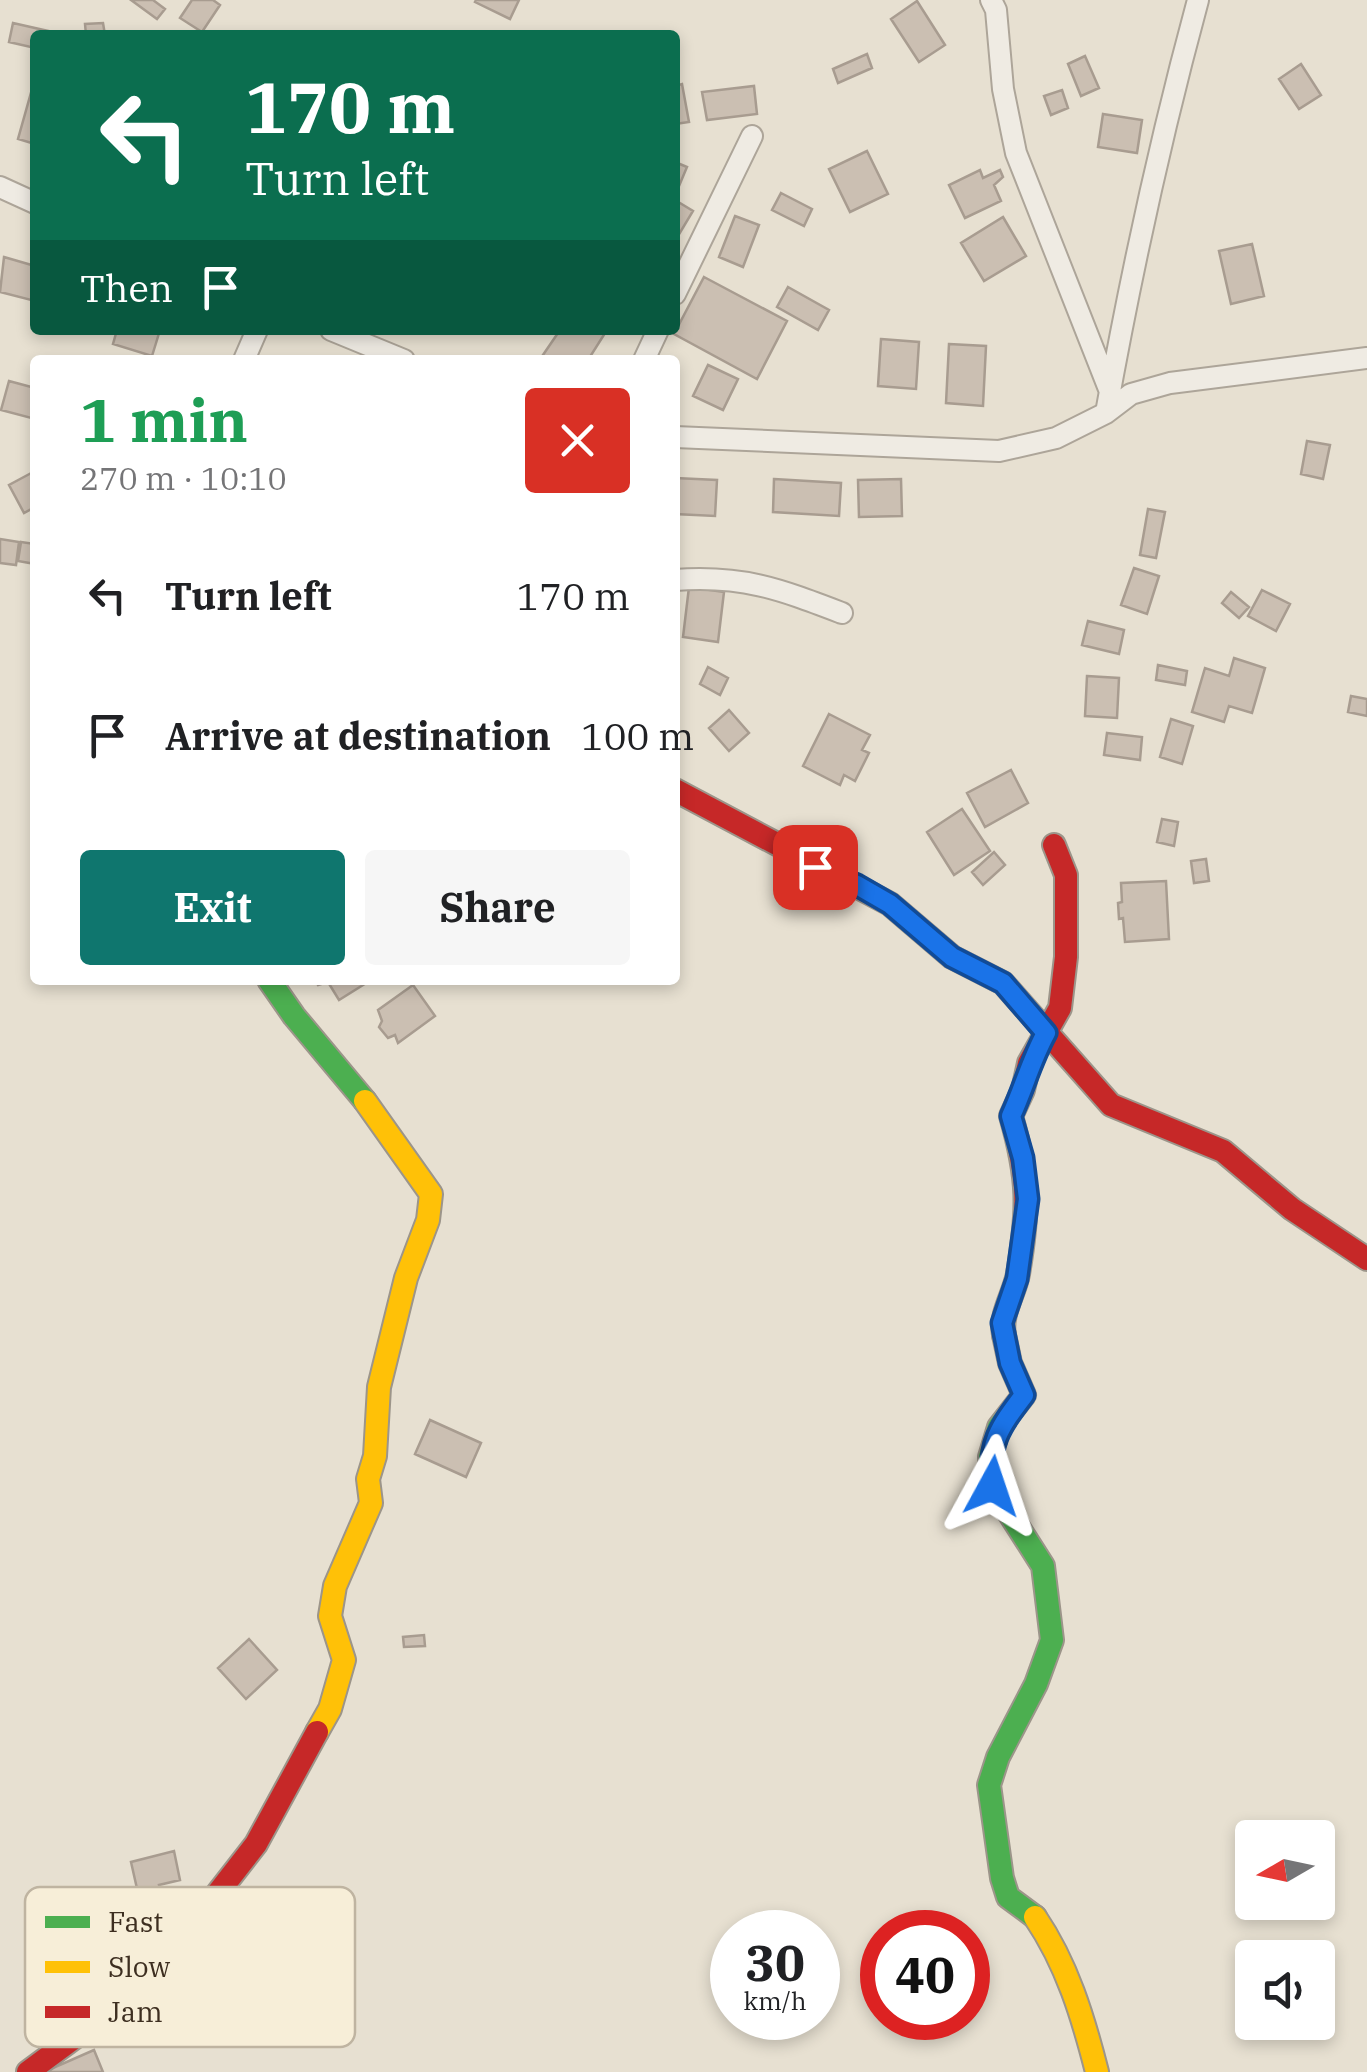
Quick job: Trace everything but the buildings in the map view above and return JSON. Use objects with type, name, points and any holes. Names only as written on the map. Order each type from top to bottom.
[{"type":"street","points":[[991,0],[1016,153],[1110,391]]},
{"type":"street","points":[[1106,413],[1156,169],[1198,0]]},
{"type":"street","points":[[681,268],[752,136]]},
{"type":"street","points":[[0,187],[30,201]]},
{"type":"street","points":[[372,338],[397,355]]},
{"type":"street","points":[[680,437],[999,451],[1056,438],[1106,413],[1131,394],[1170,383],[1367,358]]},
{"type":"street","points":[[680,580],[717,577],[768,585],[842,613]]},
{"type":"street","points":[[680,793],[890,904],[952,957],[1003,983],[1112,1105],[1223,1150],[1292,1209],[1367,1259]]},
{"type":"street","points":[[1054,845],[1066,875],[1066,957],[1060,1008],[1030,1064],[1011,1116],[1023,1158],[1028,1199],[1017,1279],[1002,1323],[1010,1363],[1024,1395],[1000,1428],[990,1457],[992,1486],[1044,1566],[1052,1640],[1036,1684],[998,1756],[989,1785],[1008,1898],[1034,1916],[1056,1948],[1098,2072]]},
{"type":"street","points":[[223,1887],[256,1844],[330,1709],[339,1685],[344,1660],[330,1616],[335,1586],[371,1502],[368,1479],[375,1456],[380,1387],[406,1278],[428,1220],[430,1194],[358,1090],[272,985]]},
{"type":"street","points":[[28,2072],[62,2047]]},
{"type":"traffic: fast","points":[[272,985],[365,1101]]},
{"type":"traffic: fast","points":[[1004,1335],[1010,1363],[1024,1395],[999,1427],[990,1457],[992,1486],[1043,1566],[1052,1640],[989,1785],[1008,1897],[1035,1917]]},
{"type":"traffic: slow","points":[[317,1732],[330,1709],[344,1660],[330,1616],[335,1586],[371,1503],[368,1479],[375,1456],[379,1387],[406,1278],[428,1220],[431,1194],[365,1101]]},
{"type":"traffic: slow","points":[[1035,1917],[1073,1992],[1097,2072]]},
{"type":"traffic: jam","points":[[680,793],[890,904],[952,957],[1003,983],[1111,1105],[1223,1151],[1292,1209],[1367,1259]]},
{"type":"traffic: jam","points":[[1004,1335],[1006,1312],[1018,1274],[1025,1212],[1024,1177],[1011,1116],[1023,1090],[1029,1063],[1060,1008],[1066,957],[1066,875],[1054,845]]},
{"type":"traffic: jam","points":[[223,1887],[256,1844],[317,1732]]},
{"type":"traffic: jam","points":[[28,2072],[62,2047]]},
{"type":"route","points":[[815,867],[890,904],[952,957],[1003,983],[1046,1033],[1011,1116],[1023,1158],[1028,1199],[1017,1279],[1002,1323],[1010,1363],[1024,1395],[1000,1428],[990,1457],[992,1486]]}]
